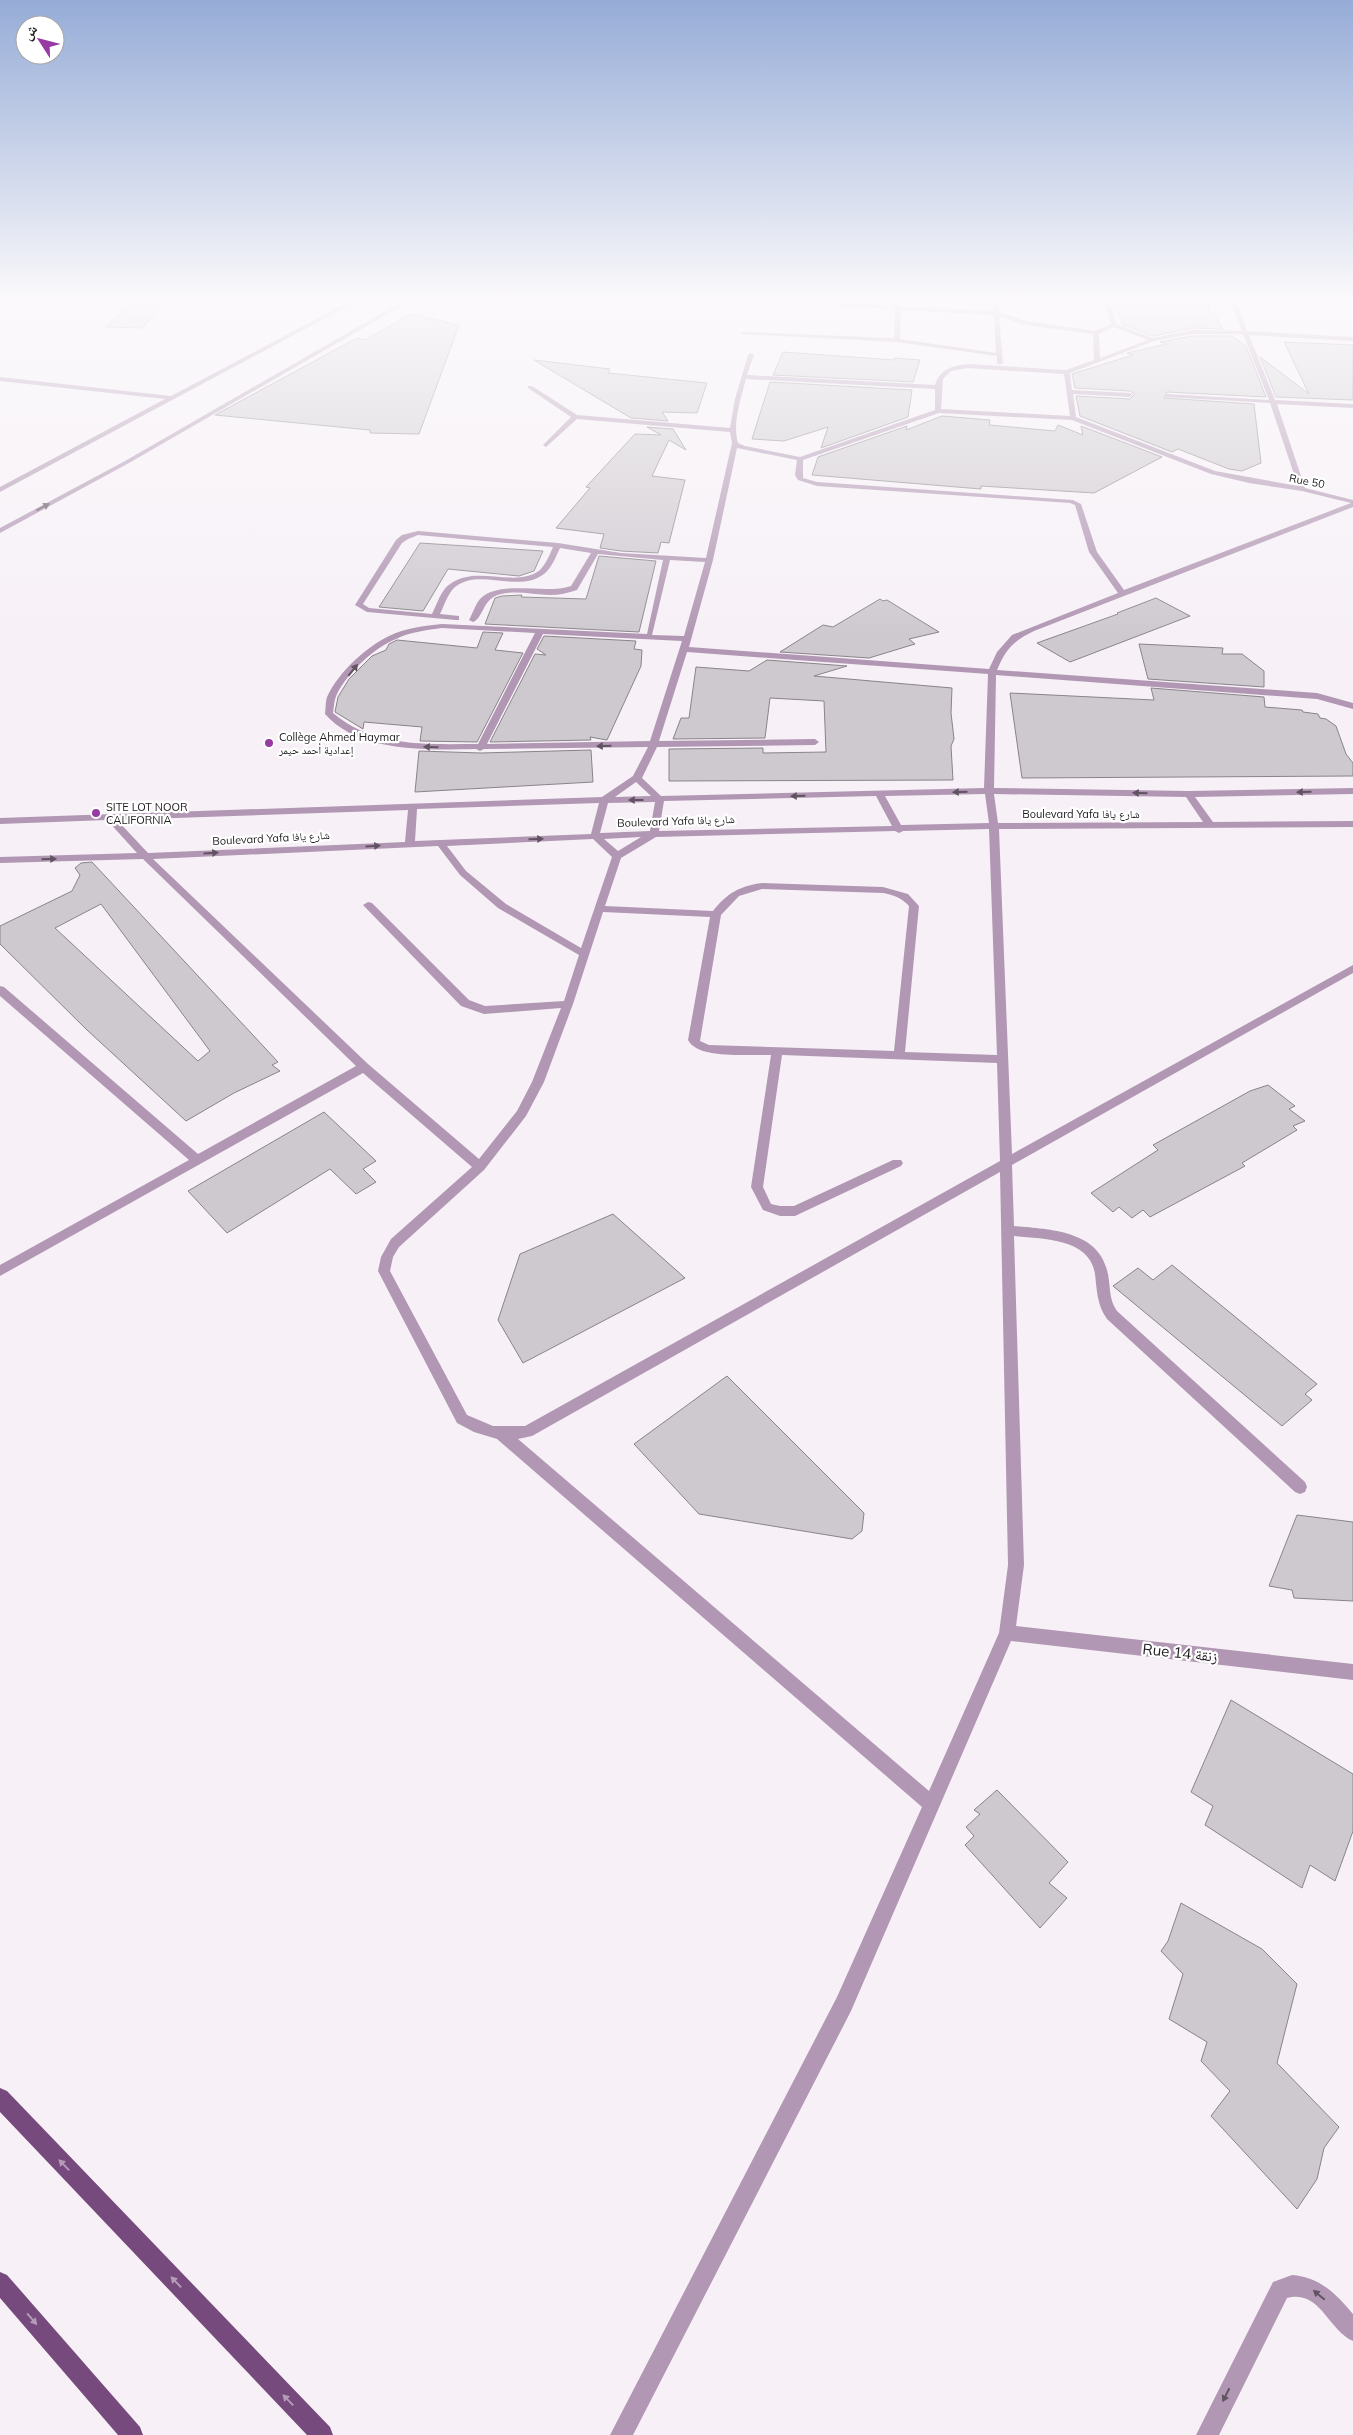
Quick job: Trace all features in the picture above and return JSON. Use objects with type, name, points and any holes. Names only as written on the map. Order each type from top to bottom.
[{"type":"main road","points":[[0,2098],[322,2435]]},
{"type":"main road","points":[[0,2282],[132,2435]]},
{"type":"street","points":[[0,490],[147,411]]},
{"type":"street","points":[[0,530],[127,462],[216,411]]},
{"type":"street","points":[[565,411],[575,417],[732,430]]},
{"type":"street","points":[[617,856],[595,836],[604,800],[637,778],[653,745],[688,637],[709,560],[735,444],[732,430],[736,411]]},
{"type":"street","points":[[735,444],[748,450],[800,459],[938,411]]},
{"type":"street","name":"Rue 50","points":[[938,411],[1074,418],[1214,473],[1302,489],[1353,503]]},
{"type":"street","points":[[1073,411],[1074,418]]},
{"type":"street","points":[[1275,411],[1302,489]]},
{"type":"street","points":[[546,445],[575,417]]},
{"type":"street","points":[[800,459],[798,475],[800,479],[817,484],[1071,501],[1078,504],[1093,552],[1123,594]]},
{"type":"street","points":[[622,2435],[844,2004],[1007,1633],[1016,1565],[1008,1230],[994,826],[988,791],[992,672],[1001,652],[1016,637],[1353,503]]},
{"type":"street","points":[[688,637],[367,610],[359,605],[399,542],[405,537],[418,533],[558,545],[667,558],[709,560]]},
{"type":"street","points":[[435,616],[450,589],[457,583],[474,578],[533,577],[543,572],[558,545]]},
{"type":"street","points":[[474,620],[482,602],[493,594],[507,592],[556,594],[574,588],[596,551]]},
{"type":"street","points":[[650,633],[667,558]]},
{"type":"street","points":[[688,637],[442,626],[402,635],[375,648],[359,662],[332,696],[329,714],[342,726],[362,734],[396,744],[426,747],[480,748],[815,742]]},
{"type":"street","points":[[480,748],[541,630]]},
{"type":"street","points":[[684,649],[1317,696],[1353,706]]},
{"type":"street","points":[[637,778],[660,800],[654,834],[617,856],[583,953],[568,1004],[538,1082],[522,1113],[480,1167],[395,1243],[387,1257],[384,1271],[462,1419],[482,1430],[502,1434],[527,1432],[1353,968]]},
{"type":"street","name":"Boulevard Yafa شارع يافا","points":[[0,821],[604,800],[988,791],[1189,794],[1353,792]]},
{"type":"street","points":[[879,794],[899,830]]},
{"type":"street","points":[[1189,794],[1210,826]]},
{"type":"street","points":[[410,844],[413,807]]},
{"type":"street","points":[[108,816],[145,856],[364,1067],[480,1167]]},
{"type":"street","name":"Boulevard Yafa شارع يافا","points":[[0,860],[145,856],[654,834],[899,830],[994,826],[1353,824]]},
{"type":"street","points":[[440,843],[463,873],[502,906],[583,953]]},
{"type":"street","points":[[900,1056],[914,906],[910,901],[900,893],[883,890],[762,886],[744,888],[733,893],[716,914],[694,1040],[696,1044],[707,1049],[777,1053],[900,1056],[1002,1058]]},
{"type":"street","points":[[368,906],[465,1003],[473,1008],[484,1010],[568,1004]]},
{"type":"street","points":[[599,909],[716,914]]},
{"type":"street","points":[[0,990],[198,1161]]},
{"type":"street","points":[[777,1053],[757,1187],[761,1198],[768,1208],[780,1212],[795,1211],[896,1163]]},
{"type":"street","points":[[0,1271],[364,1067]]},
{"type":"street","points":[[1008,1230],[1068,1239],[1087,1250],[1099,1264],[1103,1300],[1112,1316],[1300,1487]]},
{"type":"street","points":[[502,1434],[932,1805]]},
{"type":"street","name":"Rue 14 زنقة","points":[[1007,1633],[1353,1672]]},
{"type":"street","points":[[1206,2435],[1280,2289],[1293,2284],[1306,2286],[1319,2293],[1353,2330]]},
{"type":"building","points":[[223,411],[428,411],[419,434],[370,433],[370,430],[215,415]]},
{"type":"building","points":[[619,411],[698,411],[697,413],[662,412],[668,421],[631,418]]},
{"type":"building","points":[[761,411],[909,411],[908,417],[821,448],[828,427],[784,441],[752,439]]},
{"type":"building","points":[[1079,411],[1255,411],[1261,463],[1242,471],[1229,469],[1178,449],[1172,452],[1080,416]]},
{"type":"building","points":[[942,416],[990,420],[989,425],[1055,431],[1058,425],[1083,435],[1081,426],[1162,457],[1094,493],[981,486],[981,489],[812,475],[818,457],[907,426],[906,430]]},
{"type":"building","points":[[647,427],[673,429],[686,450],[669,440],[652,476],[685,480],[669,543],[661,542],[658,553],[621,551],[600,548],[604,534],[556,528],[590,488],[586,487],[635,434],[661,435]]},
{"type":"building","points":[[420,543],[543,551],[534,571],[519,576],[448,569],[423,611],[379,607]]},
{"type":"building","points":[[599,556],[656,561],[639,632],[485,624],[495,598],[502,596],[522,595],[521,597],[586,599]]},
{"type":"building","points":[[1156,598],[1190,616],[1070,662],[1037,643],[1118,614]]},
{"type":"building","points":[[880,599],[883,601],[887,600],[939,632],[909,639],[915,644],[869,658],[780,652],[823,625],[833,627]]},
{"type":"building","points":[[483,632],[503,633],[495,650],[523,653],[477,742],[420,741],[422,727],[364,722],[363,729],[335,712],[338,697],[349,679],[372,656],[386,650],[389,644],[397,640],[477,648]]},
{"type":"building","points":[[544,636],[636,641],[634,649],[642,650],[641,666],[607,740],[590,737],[591,740],[490,742],[535,654],[546,655],[537,649]]},
{"type":"building","points":[[1139,644],[1223,648],[1222,654],[1242,654],[1264,671],[1264,687],[1148,679]]},
{"type":"building","points":[[767,660],[847,666],[814,676],[952,688],[951,713],[954,739],[951,746],[953,780],[669,781],[669,749],[763,748],[763,753],[826,752],[824,701],[770,698],[765,738],[673,739],[681,718],[689,718],[696,667],[749,671]]},
{"type":"building","points":[[1151,688],[1264,697],[1265,707],[1302,710],[1303,712],[1318,714],[1320,718],[1326,719],[1336,726],[1346,754],[1353,763],[1353,776],[1022,778],[1010,693],[1154,700]]},
{"type":"building","points":[[591,750],[593,782],[415,792],[419,751],[481,753]]},
{"type":"building","points":[[92,862],[278,1062],[272,1065],[280,1071],[234,1093],[186,1121],[87,1030],[0,944],[0,926],[72,891],[80,875],[75,868],[81,863]],"holes":[[[101,904],[210,1051],[198,1061],[55,928]]]},
{"type":"building","points":[[1268,1085],[1295,1106],[1289,1109],[1305,1121],[1293,1126],[1297,1130],[1242,1163],[1245,1166],[1150,1217],[1143,1210],[1132,1218],[1119,1207],[1113,1212],[1091,1193],[1158,1150],[1153,1145],[1250,1091]]},
{"type":"building","points":[[324,1112],[376,1161],[363,1169],[376,1182],[356,1194],[330,1169],[227,1233],[188,1191]]},
{"type":"building","points":[[613,1214],[685,1278],[523,1363],[498,1320],[520,1254]]},
{"type":"building","points":[[1172,1265],[1317,1384],[1305,1394],[1312,1400],[1282,1426],[1113,1286],[1138,1268],[1153,1280]]},
{"type":"building","points":[[727,1376],[864,1513],[862,1531],[852,1539],[699,1514],[634,1444]]},
{"type":"building","points":[[1297,1515],[1353,1522],[1353,1601],[1294,1598],[1292,1590],[1269,1586]]},
{"type":"building","points":[[1231,1700],[1353,1774],[1353,1831],[1335,1881],[1310,1865],[1302,1888],[1205,1825],[1213,1806],[1191,1792]]},
{"type":"building","points":[[997,1790],[1068,1862],[1049,1883],[1067,1898],[1040,1928],[965,1845],[974,1836],[966,1827],[980,1814],[974,1810]]},
{"type":"building","points":[[1181,1903],[1262,1949],[1297,1984],[1277,2063],[1339,2127],[1324,2148],[1317,2179],[1297,2209],[1211,2116],[1230,2091],[1201,2061],[1207,2042],[1169,2019],[1183,1974],[1161,1951],[1168,1941]]},
{"type":"place","name":"Collège Ahmed Haymar إعدادية أحمد حيمر","points":[[269,743]]},
{"type":"place","name":"SITE LOT NOOR CALIFORNIA","points":[[96,813]]}]
